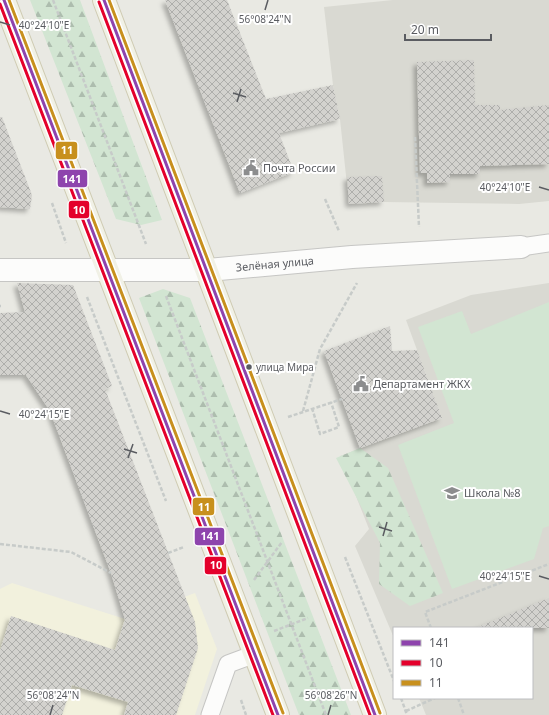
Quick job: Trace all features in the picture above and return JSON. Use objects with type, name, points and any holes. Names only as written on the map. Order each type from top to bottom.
[{"type":"main road","points":[[4,0],[278,715]]},
{"type":"main road","points":[[104,0],[208,270],[375,715]]},
{"type":"street","name":"Зелёная улица","points":[[0,270],[107,268],[208,270],[352,257],[521,247]]},
{"type":"lane","name":"Зелёная улица","points":[[521,247],[549,243]]},
{"type":"lane","points":[[210,715],[228,664],[255,654]]},
{"type":"path","points":[[53,0],[326,715]]},
{"type":"path","points":[[415,136],[418,203]]},
{"type":"path","points":[[325,199],[330,213],[352,257]]},
{"type":"path","points":[[51,202],[166,503]]},
{"type":"path","points":[[303,412],[320,349],[357,282]]},
{"type":"path","points":[[288,417],[342,399]]},
{"type":"path","points":[[312,408],[320,434],[339,428],[331,402]]},
{"type":"path","points":[[235,602],[301,518]]},
{"type":"path","points":[[181,539],[186,554]]},
{"type":"path","points":[[0,544],[71,552],[111,573]]},
{"type":"path","points":[[168,553],[184,547]]},
{"type":"path","points":[[431,627],[425,612],[549,564]]},
{"type":"path","points":[[271,632],[308,618]]},
{"type":"path","points":[[228,664],[246,715]]},
{"type":"path","points":[[400,699],[407,715]]},
{"type":"path","points":[[406,711],[433,699]]},
{"type":"path","points":[[458,699],[464,715]]},
{"type":"shaded area","points":[[393,0],[549,0],[549,201],[519,204],[384,202],[349,204],[340,119],[333,85],[324,7]]},
{"type":"shaded area","name":"Школа №8","points":[[549,283],[549,715],[426,715],[419,699],[533,699],[533,627],[393,627],[393,636],[355,546],[369,529],[340,456],[442,418],[406,320],[471,295]]},
{"type":"shaded area","points":[[12,583],[125,619],[195,593],[217,649],[195,715],[0,715],[0,589]]},
{"type":"green space","points":[[30,0],[80,0],[162,220],[141,225],[116,219]]},
{"type":"green space","points":[[163,289],[190,298],[351,715],[299,715],[139,298]]},
{"type":"green space","points":[[549,302],[549,526],[543,528],[534,559],[452,589],[398,445],[454,423],[418,327],[462,311],[471,334]]},
{"type":"green space","points":[[360,448],[388,468],[443,593],[410,606],[379,584],[380,543],[336,458]]},
{"type":"building","points":[[165,0],[227,0],[266,99],[333,85],[340,119],[279,133],[294,172],[240,193]]},
{"type":"building","points":[[474,60],[475,105],[500,105],[500,110],[549,105],[549,164],[480,166],[480,174],[450,174],[450,182],[427,183],[427,173],[420,173],[417,62]]},
{"type":"building","points":[[0,117],[2,117],[32,195],[30,209],[0,207]]},
{"type":"building","points":[[382,176],[384,202],[349,204],[347,177]]},
{"type":"building","points":[[17,283],[73,285],[112,386],[105,389],[195,622],[198,648],[176,715],[124,715],[128,702],[72,685],[62,715],[0,715],[0,650],[11,616],[115,650],[125,619],[111,573],[50,411],[26,375],[0,375],[0,313],[25,312]]},
{"type":"building","points":[[390,326],[392,351],[417,350],[442,418],[360,448],[324,351]]},
{"type":"building","points":[[549,598],[549,628],[478,627]]},
{"type":"transit line","name":"141","points":[[4,0],[278,715]]},
{"type":"transit line","name":"11","points":[[9,0],[283,713]]},
{"type":"transit line","name":"141","points":[[104,0],[375,715]]},
{"type":"transit line","name":"11","points":[[109,0],[380,713]]},
{"type":"transit line","name":"10","points":[[99,2],[370,715]]},
{"type":"transit line","name":"10","points":[[0,4],[273,715]]},
{"type":"place","name":"Почта России","points":[[251,168]]},
{"type":"place","name":"улица Мира","points":[[249,367]]},
{"type":"place","name":"Департамент ЖКХ","points":[[361,384]]},
{"type":"place","name":"Школа №8","points":[[452,493]]}]
